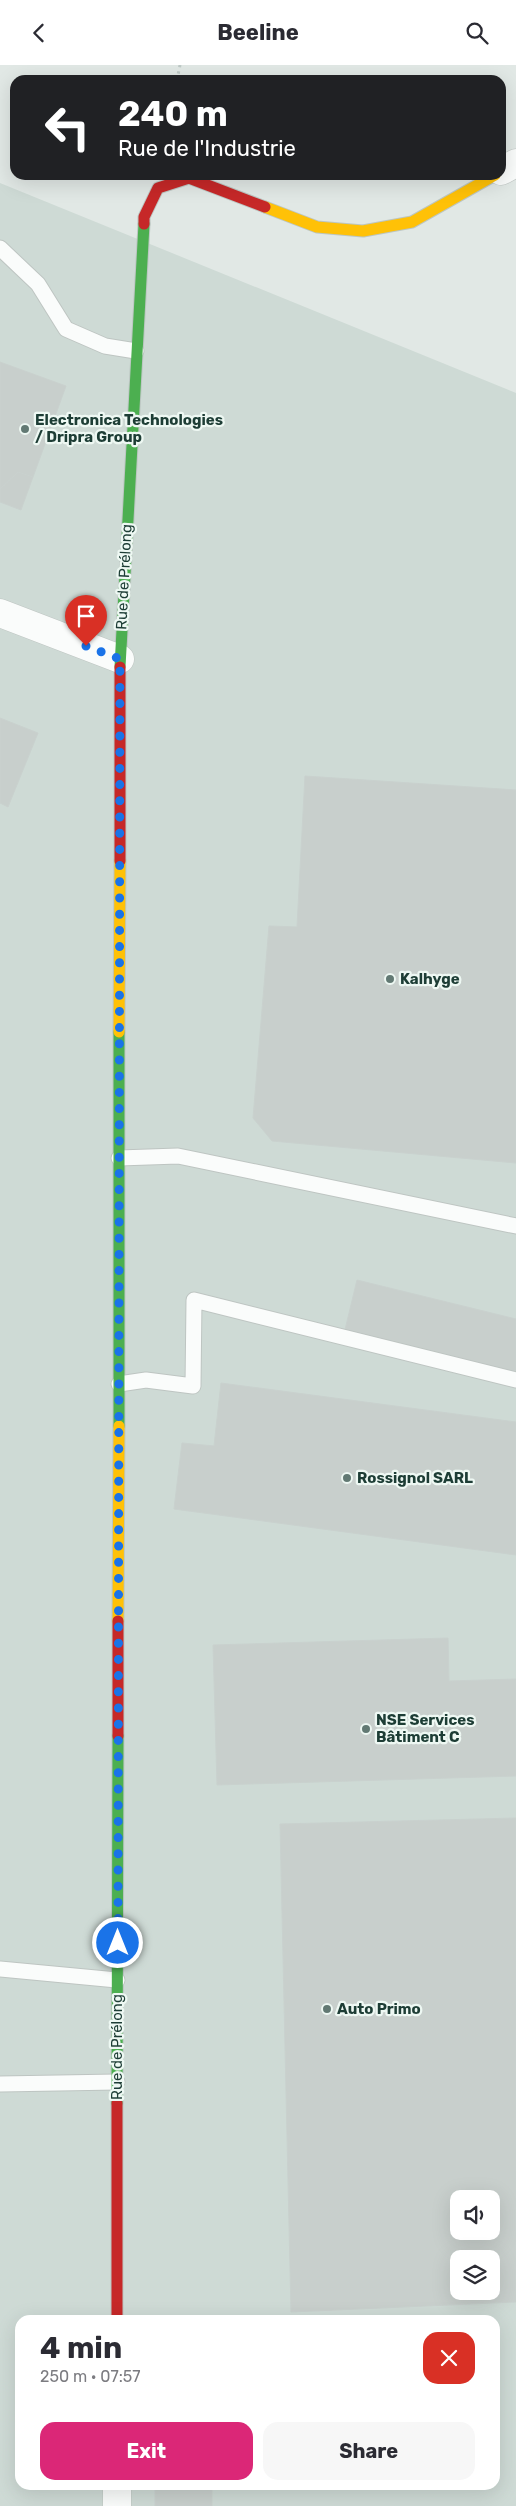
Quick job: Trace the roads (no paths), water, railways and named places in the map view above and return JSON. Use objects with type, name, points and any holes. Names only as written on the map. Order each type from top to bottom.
[{"type":"street","name":"Rue de Prélong","points":[[117,2315],[120,659],[144,217],[158,188],[183,180]]},
{"type":"street","name":"Rue de Prélong","points":[[194,180],[317,227],[363,231],[412,223],[486,180]]},
{"type":"street","points":[[0,613],[120,659]]},
{"type":"street","points":[[117,2490],[117,2506]]},
{"type":"lane","points":[[0,248],[38,284],[66,329],[105,346],[136,351]]},
{"type":"lane","points":[[119,1158],[178,1156],[516,1226]]},
{"type":"lane","points":[[119,1384],[146,1380],[193,1385],[194,1300],[516,1380]]},
{"type":"lane","points":[[0,1969],[118,1980]]},
{"type":"lane","points":[[0,2084],[117,2082]]},
{"type":"place","name":"Electronica Technologies / Dripra Group","points":[[25,429]]},
{"type":"place","name":"Kalhyge","points":[[390,979]]},
{"type":"place","name":"Rossignol SARL","points":[[347,1478]]},
{"type":"place","name":"NSE Services Bâtiment C","points":[[366,1729]]},
{"type":"place","name":"Auto Primo","points":[[327,2009]]}]
